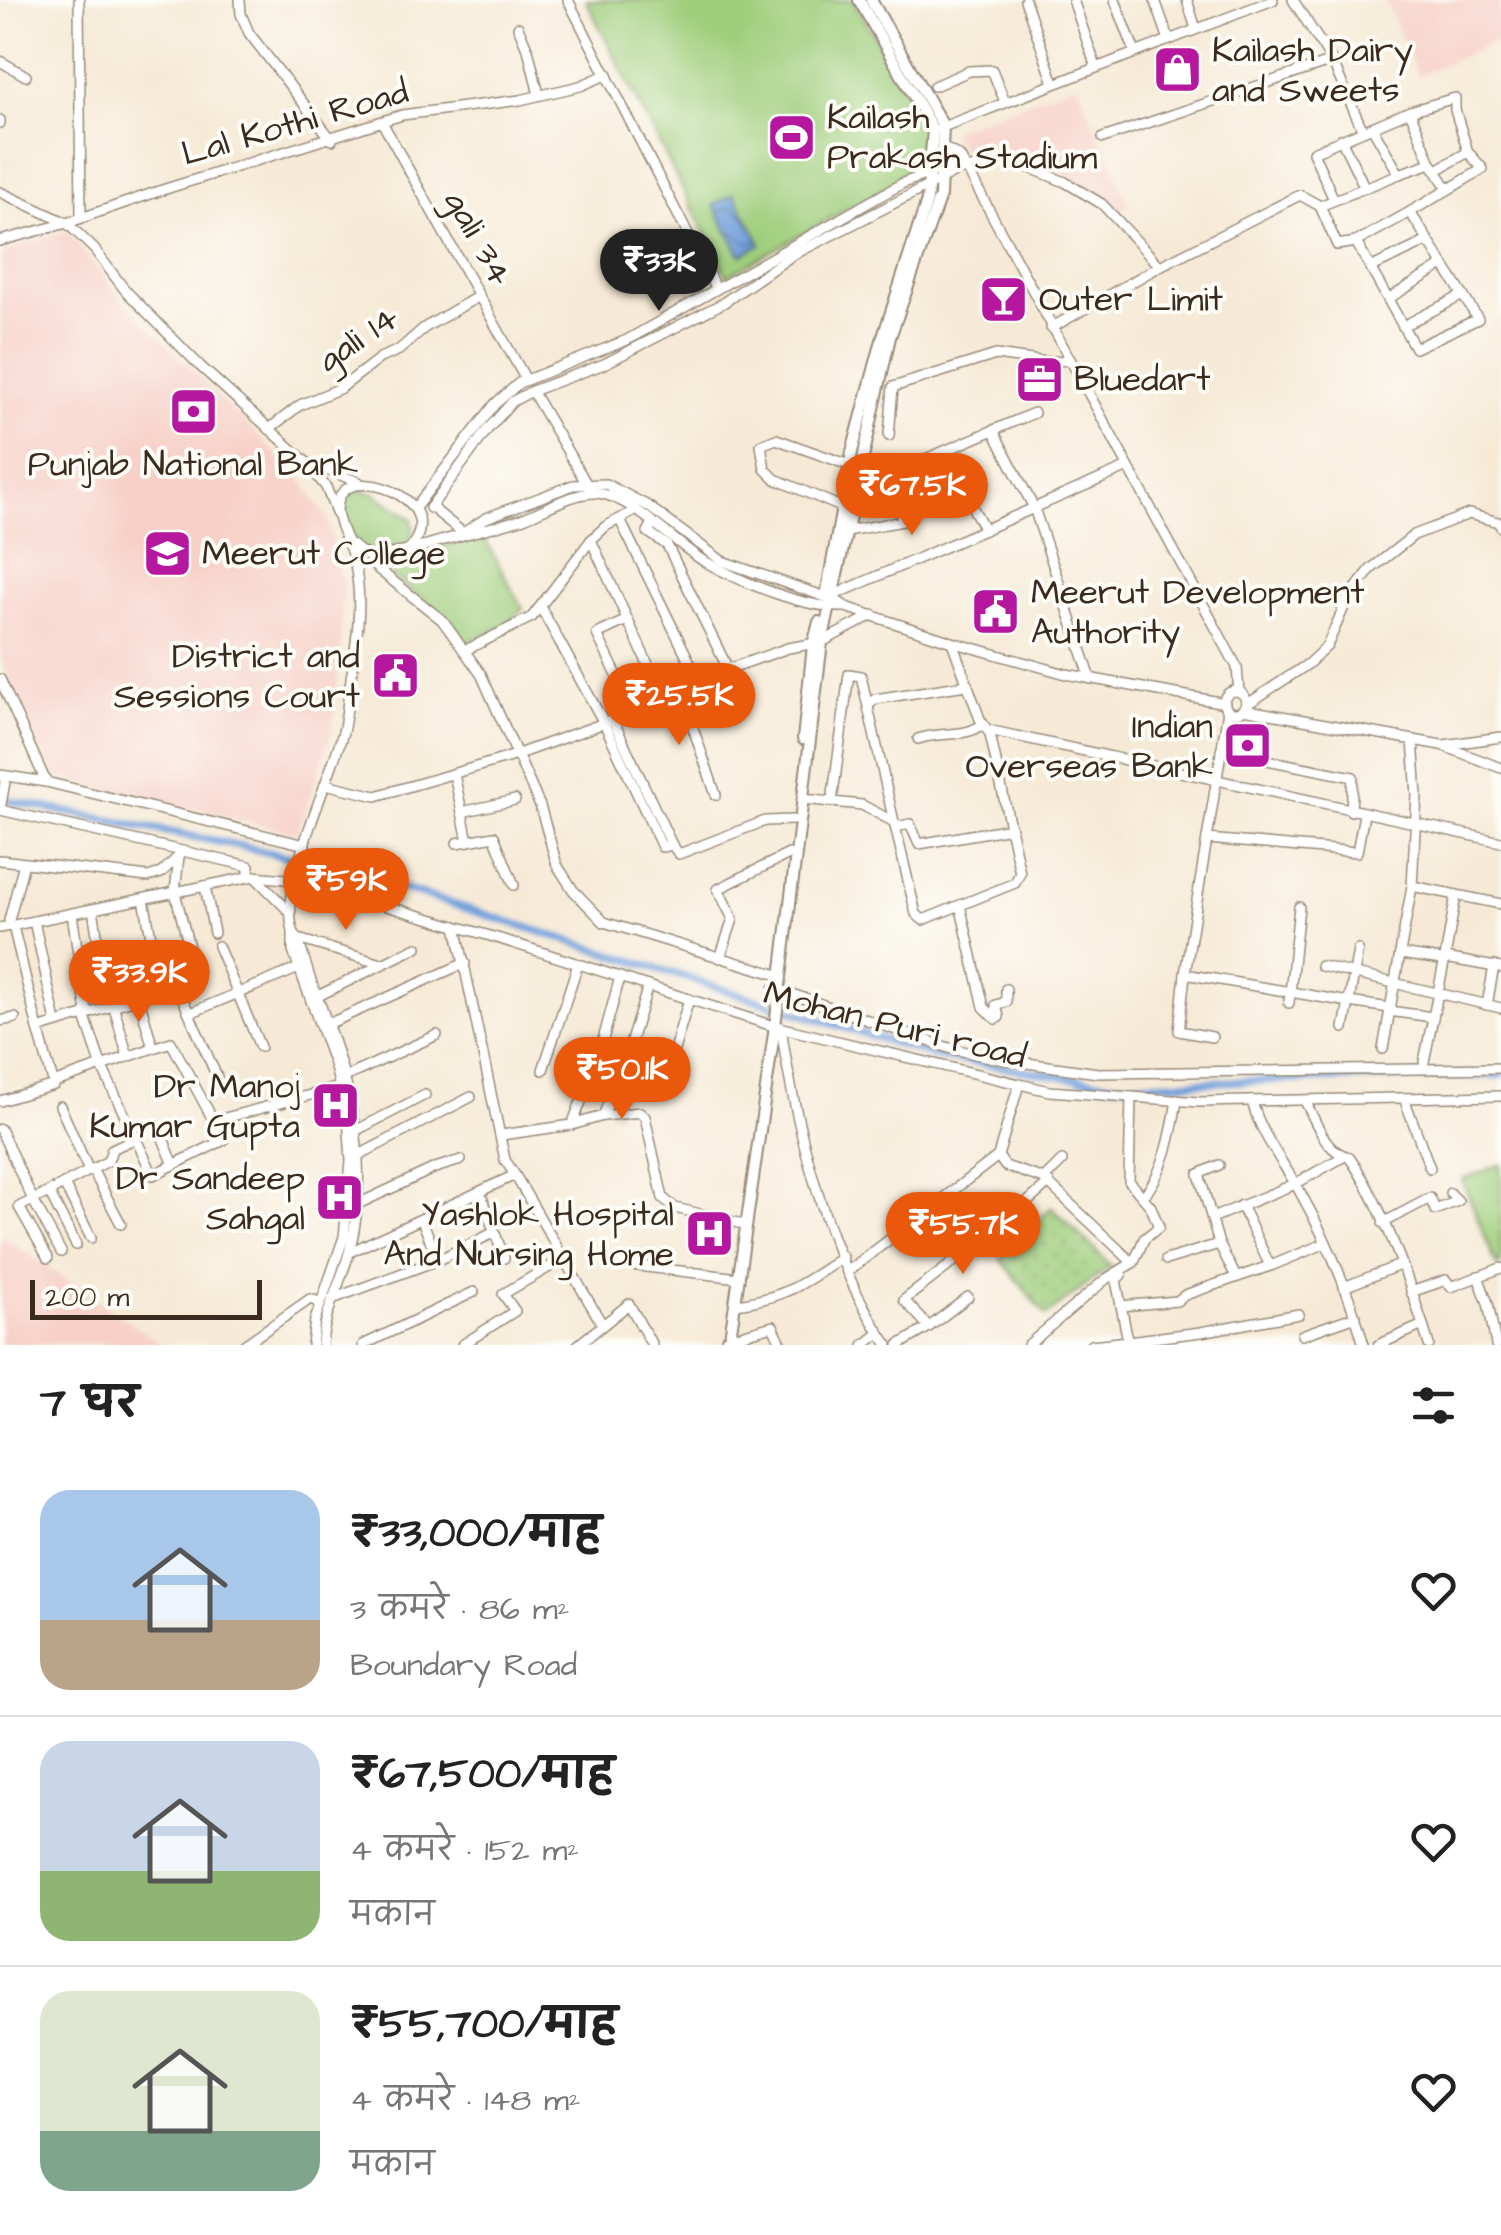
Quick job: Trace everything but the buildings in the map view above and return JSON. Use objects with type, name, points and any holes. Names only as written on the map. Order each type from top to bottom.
[{"type":"main road","points":[[859,0],[903,64]]},
{"type":"main road","points":[[828,601],[849,465],[882,340],[942,148],[938,128],[871,0]]},
{"type":"main road","points":[[776,990],[793,820],[818,643],[890,336],[940,196],[938,128]]},
{"type":"main road","points":[[728,1342],[774,1021],[818,643]]},
{"type":"main road","points":[[728,1342],[737,1278]]},
{"type":"street","points":[[79,0],[81,218]]},
{"type":"street","points":[[568,0],[716,289]]},
{"type":"street","points":[[1025,0],[1054,84]]},
{"type":"street","points":[[1073,0],[1096,68]]},
{"type":"street","points":[[1116,0],[1135,52]]},
{"type":"street","points":[[1155,0],[1170,40]]},
{"type":"street","points":[[1187,0],[1196,29]]},
{"type":"street","points":[[938,128],[1274,0]]},
{"type":"street","points":[[1292,0],[1399,174]]},
{"type":"street","points":[[243,2],[241,14],[249,33],[332,140]]},
{"type":"street","points":[[518,27],[539,96]]},
{"type":"street","points":[[1103,138],[1332,61]]},
{"type":"street","points":[[0,62],[26,76]]},
{"type":"street","points":[[934,86],[969,71],[992,70],[1005,102]]},
{"type":"street","name":"Lal Kothi Road","points":[[0,242],[402,116],[539,96],[608,74]]},
{"type":"street","points":[[1051,328],[1300,194],[1320,206],[1338,245],[1356,242],[1410,212],[1483,169],[1468,152],[1456,98],[1410,112],[1313,152],[1334,200]]},
{"type":"street","points":[[1410,112],[1448,188]]},
{"type":"street","name":"gali 34","points":[[382,122],[526,380]]},
{"type":"street","points":[[1341,139],[1365,188]]},
{"type":"street","points":[[942,148],[959,156],[962,170],[1237,667],[1244,707]]},
{"type":"street","points":[[1320,206],[1468,152]]},
{"type":"street","points":[[415,508],[495,404],[526,380],[627,340],[903,183],[1011,160],[1065,182],[1115,215],[1160,266]]},
{"type":"street","points":[[408,551],[420,536],[422,519],[487,430],[514,401],[604,364],[723,303],[791,256],[928,186]]},
{"type":"street","points":[[0,192],[67,223],[94,249],[125,290],[200,366],[306,462],[326,487],[350,544],[360,588],[344,730],[304,849],[290,912],[328,1024],[357,1130],[359,1155],[358,1204],[350,1252],[332,1298],[322,1345]]},
{"type":"street","points":[[1356,242],[1415,348],[1478,319],[1410,212]]},
{"type":"street","points":[[1370,268],[1428,240]]},
{"type":"street","points":[[1388,300],[1444,264]]},
{"type":"street","points":[[1403,326],[1463,295]]},
{"type":"street","name":"gali 14","points":[[269,428],[300,405],[341,388],[380,358],[399,350],[424,328],[479,296]]},
{"type":"street","points":[[876,393],[996,354],[1046,362],[1069,360]]},
{"type":"street","points":[[889,436],[893,387]]},
{"type":"street","points":[[532,391],[590,488],[635,511],[700,558],[744,582],[828,601],[1128,467]]},
{"type":"street","points":[[856,489],[1034,413]]},
{"type":"street","points":[[994,432],[1034,508],[1091,679]]},
{"type":"street","points":[[841,507],[775,479],[766,470],[761,445],[776,439],[849,465]]},
{"type":"street","points":[[943,454],[986,530]]},
{"type":"street","points":[[306,462],[386,490],[415,508],[422,519]]},
{"type":"street","points":[[338,518],[343,492],[364,482]]},
{"type":"street","points":[[350,544],[363,556],[408,551],[525,517],[606,484],[622,491],[722,561],[846,608],[952,642],[1091,679],[1227,707],[1235,713],[1328,646],[1347,600],[1371,569],[1414,535],[1469,514],[1498,522],[1501,527]]},
{"type":"street","points":[[846,531],[903,521],[892,486]]},
{"type":"street","points":[[431,507],[463,533]]},
{"type":"street","points":[[466,650],[532,617],[591,540],[606,526],[635,511]]},
{"type":"street","points":[[620,520],[699,681]]},
{"type":"street","points":[[653,523],[648,532],[667,545],[728,669]]},
{"type":"street","points":[[591,540],[663,698]]},
{"type":"street","points":[[360,588],[374,566],[386,556]]},
{"type":"street","points":[[374,566],[442,620],[466,650],[481,674],[540,806],[557,865],[573,890],[604,922],[775,974]]},
{"type":"street","points":[[541,608],[679,854],[766,821],[793,820]]},
{"type":"street","points":[[325,784],[376,796],[454,774],[608,722],[728,669],[788,648],[818,643],[873,615]]},
{"type":"street","points":[[627,620],[596,634],[634,711]]},
{"type":"street","points":[[832,802],[849,674],[860,676],[916,914],[923,920],[1015,882],[1020,873],[986,727],[952,642]]},
{"type":"street","points":[[0,679],[46,782]]},
{"type":"street","points":[[868,705],[875,699],[966,685]]},
{"type":"street","points":[[680,690],[716,794]]},
{"type":"street","points":[[1212,1037],[1179,1031],[1184,974],[1228,694],[1239,692]]},
{"type":"street","points":[[1244,707],[1442,745],[1501,768]]},
{"type":"street","points":[[918,739],[934,733],[972,733],[986,727],[1501,842]]},
{"type":"street","points":[[1442,745],[1501,737]]},
{"type":"street","points":[[1383,1049],[1412,886],[1416,821],[1412,740]]},
{"type":"street","points":[[1221,751],[1353,777],[1351,811]]},
{"type":"street","points":[[454,774],[468,841]]},
{"type":"street","points":[[290,912],[252,877],[249,866],[0,810],[3,776],[46,782],[304,849]]},
{"type":"street","points":[[802,799],[862,804],[895,825],[910,824],[919,844],[1011,828]]},
{"type":"street","points":[[462,812],[515,800]]},
{"type":"street","points":[[1207,839],[1357,852],[1364,814]]},
{"type":"street","points":[[456,844],[494,836],[514,885]]},
{"type":"street","points":[[720,958],[733,920],[718,889],[789,854]]},
{"type":"street","points":[[0,860],[148,877],[161,873],[179,856],[175,892],[190,951]]},
{"type":"street","points":[[0,928],[7,921],[24,863]]},
{"type":"street","points":[[7,921],[30,922],[252,877]]},
{"type":"street","name":"Mohan Puri road","points":[[252,877],[296,880],[689,999],[1049,1091],[1252,1101],[1501,1096]]},
{"type":"street","points":[[205,886],[214,933]]},
{"type":"street","points":[[1412,886],[1501,904]]},
{"type":"street","points":[[1424,1062],[1456,895]]},
{"type":"street","points":[[144,899],[153,948]]},
{"type":"street","points":[[960,905],[984,1007],[996,1019],[1000,1016],[996,1005],[1006,1002],[1006,989]]},
{"type":"street","points":[[1290,998],[1300,906]]},
{"type":"street","points":[[93,910],[102,966],[114,964],[128,1057]]},
{"type":"street","points":[[0,1102],[102,1067],[171,1042],[224,1140],[153,1175],[102,1067],[85,1013],[72,914]]},
{"type":"street","points":[[7,921],[53,1083]]},
{"type":"street","points":[[30,922],[56,1022]]},
{"type":"street","points":[[456,926],[505,1160],[602,1324]]},
{"type":"street","points":[[296,935],[382,964]]},
{"type":"street","points":[[296,935],[290,940],[343,1082],[348,1116],[350,1197],[344,1237],[320,1302],[312,1345]]},
{"type":"street","points":[[218,946],[260,1047]]},
{"type":"street","points":[[318,996],[417,947]]},
{"type":"street","points":[[1344,1028],[1358,950]]},
{"type":"street","points":[[1400,954],[1497,967],[1488,1005]]},
{"type":"street","points":[[167,963],[216,1077]]},
{"type":"street","points":[[328,1024],[466,964]]},
{"type":"street","points":[[543,1070],[578,964]]},
{"type":"street","points":[[1321,966],[1501,1008]]},
{"type":"street","points":[[190,1013],[299,968]]},
{"type":"street","points":[[1184,974],[1290,998],[1349,1002],[1433,1017]]},
{"type":"street","points":[[572,1125],[598,1058],[620,977]]},
{"type":"street","points":[[604,1116],[648,986]]},
{"type":"street","points":[[776,990],[949,1048],[999,1060],[1098,1073],[1501,1068]]},
{"type":"street","points":[[38,1029],[138,998],[153,1048]]},
{"type":"street","points":[[666,1077],[689,999]]},
{"type":"street","points":[[0,1021],[15,1018]]},
{"type":"street","points":[[774,1021],[804,1142],[835,1243],[888,1345]]},
{"type":"street","points":[[214,1121],[343,1082],[437,1035]]},
{"type":"street","points":[[847,1272],[998,1156],[1019,1084]]},
{"type":"street","points":[[357,1130],[425,1095]]},
{"type":"street","points":[[359,1155],[470,1097]]},
{"type":"street","points":[[1128,1340],[1116,1280],[1134,1262],[1144,1239],[1159,1226],[1129,1181],[1131,1097]]},
{"type":"street","points":[[1404,1098],[1430,1168]]},
{"type":"street","points":[[1142,1197],[1152,1186],[1172,1134],[1177,1100]]},
{"type":"street","points":[[1252,1101],[1326,1243],[1364,1345]]},
{"type":"street","points":[[1305,1101],[1330,1148],[1348,1157],[1354,1165],[1383,1223],[1429,1345]]},
{"type":"street","points":[[60,1106],[90,1171],[121,1224]]},
{"type":"street","points":[[501,1136],[640,1112],[645,1117],[663,1198],[676,1208],[744,1225]]},
{"type":"street","points":[[0,1128],[62,1252]]},
{"type":"street","points":[[159,1129],[174,1165]]},
{"type":"street","points":[[48,1258],[19,1207],[90,1171],[108,1160],[112,1148],[136,1138]]},
{"type":"street","points":[[998,1156],[1005,1166],[1046,1181],[1134,1262]]},
{"type":"street","points":[[1212,1218],[1296,1184],[1343,1157]]},
{"type":"street","points":[[358,1204],[461,1160]]},
{"type":"street","points":[[929,1327],[904,1300],[998,1228],[1062,1161]]},
{"type":"street","points":[[1218,1165],[1199,1174],[1218,1244],[1236,1278]]},
{"type":"street","points":[[350,1252],[515,1175]]},
{"type":"street","points":[[64,1184],[91,1238]]},
{"type":"street","points":[[49,1192],[76,1246]]},
{"type":"street","points":[[480,1192],[504,1258]]},
{"type":"street","points":[[1383,1223],[1430,1198],[1435,1210],[1458,1201],[1450,1193]]},
{"type":"street","points":[[1241,1205],[1270,1266]]},
{"type":"street","points":[[422,1220],[438,1260]]},
{"type":"street","points":[[332,1298],[438,1260],[494,1233]]},
{"type":"street","points":[[1120,1306],[1177,1301],[1185,1294],[1326,1243]]},
{"type":"street","points":[[1166,1260],[1218,1244]]},
{"type":"street","points":[[735,1304],[770,1300],[843,1257]]},
{"type":"street","points":[[462,1345],[515,1311],[504,1294],[564,1260]]},
{"type":"street","points":[[1028,1345],[1106,1279],[1134,1262]]},
{"type":"street","points":[[622,1264],[737,1278]]},
{"type":"street","points":[[1344,1287],[1400,1265]]},
{"type":"street","points":[[1411,1292],[1446,1280],[1451,1287],[1501,1268]]},
{"type":"street","points":[[1478,1276],[1496,1345]]},
{"type":"street","points":[[363,1345],[474,1292]]},
{"type":"street","points":[[899,1345],[968,1297]]},
{"type":"street","points":[[244,1345],[310,1299],[320,1302]]},
{"type":"street","points":[[578,1345],[629,1304],[652,1345]]},
{"type":"street","points":[[1092,1345],[1201,1332],[1300,1314]]},
{"type":"street","points":[[1302,1335],[1356,1316]]},
{"type":"street","points":[[728,1342],[772,1326],[782,1345]]},
{"type":"street","points":[[1378,1345],[1423,1326]]},
{"type":"street","points":[[1201,1332],[1202,1345]]},
{"type":"street","points":[[864,1345],[879,1333]]},
{"type":"shaded area","points":[[1385,0],[1501,0],[1501,39],[1418,76]]},
{"type":"shaded area","points":[[1077,83],[1129,204],[1115,212],[1069,180],[1039,167],[1039,159],[999,157],[971,164],[950,131]]},
{"type":"shaded area","name":"Meerut College","points":[[67,230],[122,300],[302,480],[328,520],[342,585],[341,646],[332,732],[297,833],[53,777],[0,658],[0,254]]},
{"type":"shaded area","points":[[0,1235],[163,1345],[0,1345]]},
{"type":"green space","name":"Kailash Prakash Stadium","points":[[586,0],[853,0],[928,127],[932,147],[921,168],[727,276]]},
{"type":"green space","points":[[357,490],[373,493],[412,519],[414,531],[408,542],[371,554],[355,540],[347,529],[342,508]]},
{"type":"green space","points":[[471,537],[484,538],[523,609],[508,624],[467,643],[433,608],[392,576],[395,565]]},
{"type":"green space","points":[[1501,1164],[1501,1264],[1497,1266],[1462,1180]]},
{"type":"green space","points":[[1052,1207],[1111,1266],[1046,1316],[1000,1258]]},
{"type":"water","points":[[734,194],[761,244],[741,255],[714,205]]},
{"type":"waterway","points":[[0,799],[344,870],[935,1056],[1113,1084],[1501,1075]]},
{"type":"place","name":"Kailash Dairy and Sweets","points":[[1177,70]]},
{"type":"place","name":"Kailash Prakash Stadium","points":[[792,137]]},
{"type":"place","name":"Outer Limit","points":[[1004,299]]},
{"type":"place","name":"Bluedart","points":[[1039,379]]},
{"type":"place","name":"Punjab National Bank","points":[[193,412]]},
{"type":"place","name":"Meerut College","points":[[167,553]]},
{"type":"place","name":"Meerut Development Authority","points":[[996,612]]},
{"type":"place","name":"District and Sessions Court","points":[[395,676]]},
{"type":"place","name":"Indian Overseas Bank","points":[[1248,746]]},
{"type":"place","name":"Dr Manoj Kumar Gupta","points":[[335,1106]]},
{"type":"place","name":"Dr Sandeep Sahgal","points":[[340,1198]]},
{"type":"place","name":"Yashlok Hospital And Nursing Home","points":[[709,1234]]}]
